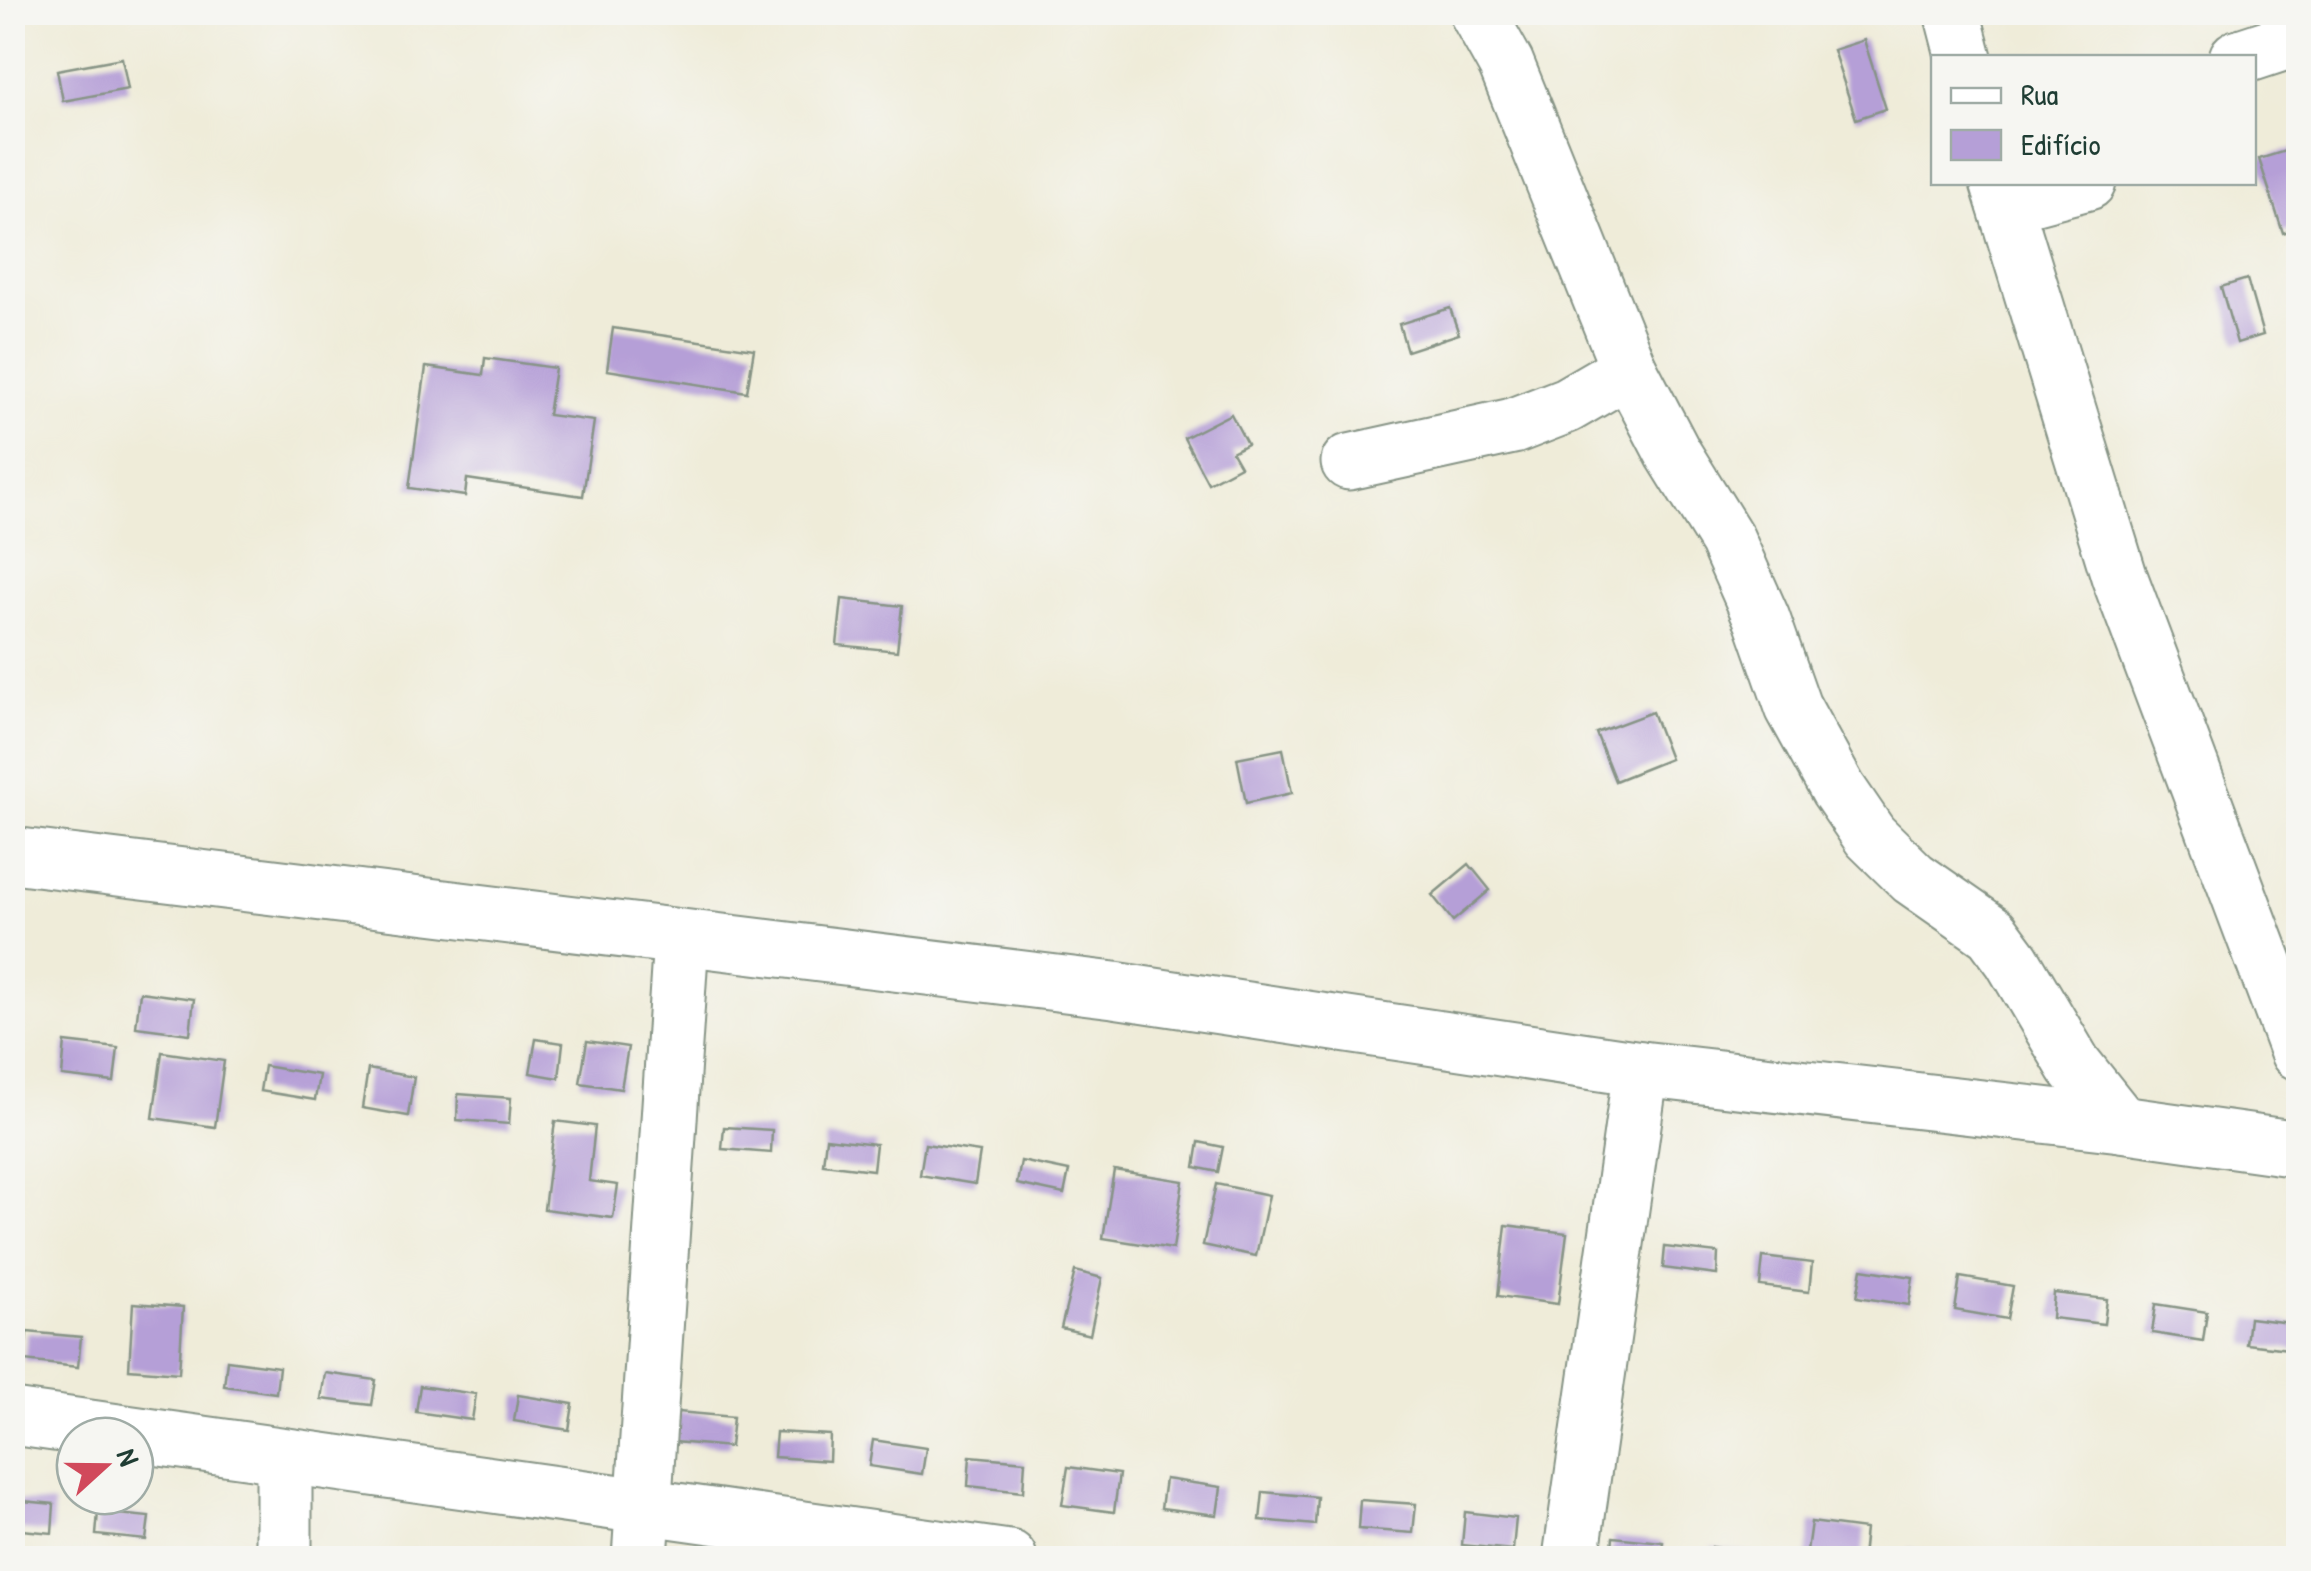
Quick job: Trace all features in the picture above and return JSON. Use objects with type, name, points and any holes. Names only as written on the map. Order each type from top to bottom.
[{"type":"street","points":[[1478,12],[1506,64],[1628,369],[1727,540],[1762,619],[1792,706],[1838,789],[1870,836],[1913,878],[1992,933],[2074,1065],[2121,1124]]},
{"type":"street","points":[[1952,12],[1963,55]]},
{"type":"street","points":[[2246,55],[2298,38]]},
{"type":"street","points":[[2066,185],[2001,194],[2119,576],[2298,1052]]},
{"type":"street","points":[[1349,462],[1513,426],[1567,405],[1628,369]]},
{"type":"street","points":[[12,855],[1114,990],[1642,1068],[2121,1124],[2298,1149]]},
{"type":"street","points":[[642,1533],[681,939]]},
{"type":"street","points":[[1572,1558],[1642,1068]]},
{"type":"street","points":[[12,1417],[284,1456],[642,1533],[1008,1558]]},
{"type":"street","points":[[284,1456],[284,1558]]},
{"type":"building","points":[[1864,40],[1886,109],[1856,119],[1833,50]]},
{"type":"building","points":[[122,58],[128,89],[63,101],[57,70]]},
{"type":"building","points":[[2298,147],[2298,228],[2283,233],[2259,159]]},
{"type":"building","points":[[2247,279],[2263,335],[2237,343],[2221,287]]},
{"type":"building","points":[[1450,308],[1459,334],[1407,351],[1399,324]]},
{"type":"building","points":[[613,328],[754,349],[747,392],[607,370]]},
{"type":"building","points":[[485,358],[555,368],[548,415],[594,421],[583,496],[467,479],[465,496],[409,488],[426,367],[483,375]]},
{"type":"building","points":[[1231,414],[1247,444],[1232,452],[1240,466],[1208,483],[1184,438]]},
{"type":"building","points":[[842,599],[902,606],[897,651],[837,645]]},
{"type":"building","points":[[1652,712],[1670,759],[1615,781],[1596,733]]},
{"type":"building","points":[[1283,749],[1292,793],[1246,803],[1237,758]]},
{"type":"building","points":[[1469,864],[1490,890],[1453,921],[1432,895]]},
{"type":"building","points":[[140,992],[194,999],[190,1034],[136,1027]]},
{"type":"building","points":[[12,1033],[21,1034],[17,1063],[12,1062]]},
{"type":"building","points":[[536,1039],[563,1043],[559,1078],[530,1073]]},
{"type":"building","points":[[587,1041],[628,1047],[621,1089],[580,1083]]},
{"type":"building","points":[[65,1042],[118,1048],[114,1082],[62,1076]]},
{"type":"building","points":[[162,1052],[224,1061],[215,1127],[153,1118]]},
{"type":"building","points":[[264,1066],[319,1075],[315,1100],[260,1091]]},
{"type":"building","points":[[368,1069],[414,1077],[408,1116],[362,1108]]},
{"type":"building","points":[[458,1094],[511,1098],[509,1124],[457,1120]]},
{"type":"building","points":[[555,1121],[595,1126],[589,1181],[618,1185],[613,1218],[544,1209]]},
{"type":"building","points":[[724,1127],[772,1130],[771,1153],[722,1149]]},
{"type":"building","points":[[826,1138],[876,1144],[873,1170],[823,1164]]},
{"type":"building","points":[[1199,1142],[1223,1147],[1218,1172],[1195,1167]]},
{"type":"building","points":[[925,1144],[980,1152],[975,1184],[920,1175]]},
{"type":"building","points":[[1021,1161],[1069,1171],[1064,1194],[1017,1184]]},
{"type":"building","points":[[1114,1170],[1183,1181],[1173,1249],[1103,1238]]},
{"type":"building","points":[[1216,1184],[1269,1195],[1256,1256],[1203,1245]]},
{"type":"building","points":[[1506,1225],[1567,1233],[1558,1304],[1498,1296]]},
{"type":"building","points":[[1665,1247],[1718,1253],[1717,1275],[1663,1268]]},
{"type":"building","points":[[1763,1257],[1812,1263],[1809,1292],[1760,1286]]},
{"type":"building","points":[[1862,1269],[1913,1277],[1909,1305],[1857,1297]]},
{"type":"building","points":[[1075,1271],[1102,1278],[1090,1335],[1061,1328]]},
{"type":"building","points":[[1960,1277],[2013,1286],[2007,1319],[1955,1310]]},
{"type":"building","points":[[2054,1293],[2107,1299],[2104,1324],[2052,1318]]},
{"type":"building","points":[[133,1303],[183,1307],[179,1373],[129,1369]]},
{"type":"building","points":[[2156,1304],[2207,1312],[2203,1341],[2152,1333]]},
{"type":"building","points":[[2249,1318],[2298,1324],[2297,1350],[2246,1344]]},
{"type":"building","points":[[27,1332],[81,1337],[78,1367],[24,1361]]},
{"type":"building","points":[[227,1360],[279,1367],[276,1393],[224,1386]]},
{"type":"building","points":[[325,1373],[376,1380],[372,1405],[321,1399]]},
{"type":"building","points":[[420,1386],[476,1394],[472,1420],[416,1412]]},
{"type":"building","points":[[518,1395],[573,1404],[569,1430],[514,1421]]},
{"type":"building","points":[[678,1412],[733,1417],[730,1447],[675,1442]]},
{"type":"building","points":[[776,1432],[830,1435],[829,1461],[774,1457]]},
{"type":"building","points":[[873,1440],[926,1448],[922,1474],[869,1466]]},
{"type":"building","points":[[970,1456],[1025,1461],[1023,1492],[968,1486]]},
{"type":"building","points":[[1068,1467],[1119,1474],[1114,1512],[1062,1505]]},
{"type":"building","points":[[1165,1479],[1221,1487],[1217,1515],[1161,1508]]},
{"type":"building","points":[[1263,1492],[1317,1497],[1315,1525],[1260,1520]]},
{"type":"building","points":[[12,1500],[54,1504],[52,1533],[12,1529]]},
{"type":"building","points":[[1360,1500],[1416,1504],[1413,1533],[1358,1529]]},
{"type":"building","points":[[1465,1512],[1516,1518],[1513,1550],[1462,1545]]},
{"type":"building","points":[[98,1516],[149,1517],[146,1540],[96,1535]]},
{"type":"building","points":[[1811,1522],[1865,1529],[1862,1558],[1806,1558]]},
{"type":"building","points":[[1613,1537],[1663,1542],[1662,1558],[1611,1558]]},
{"type":"building","points":[[1712,1547],[1757,1554],[1756,1558],[1710,1558]]},
{"type":"building","points":[[1908,1549],[1967,1555],[1967,1558],[1907,1558]]}]
